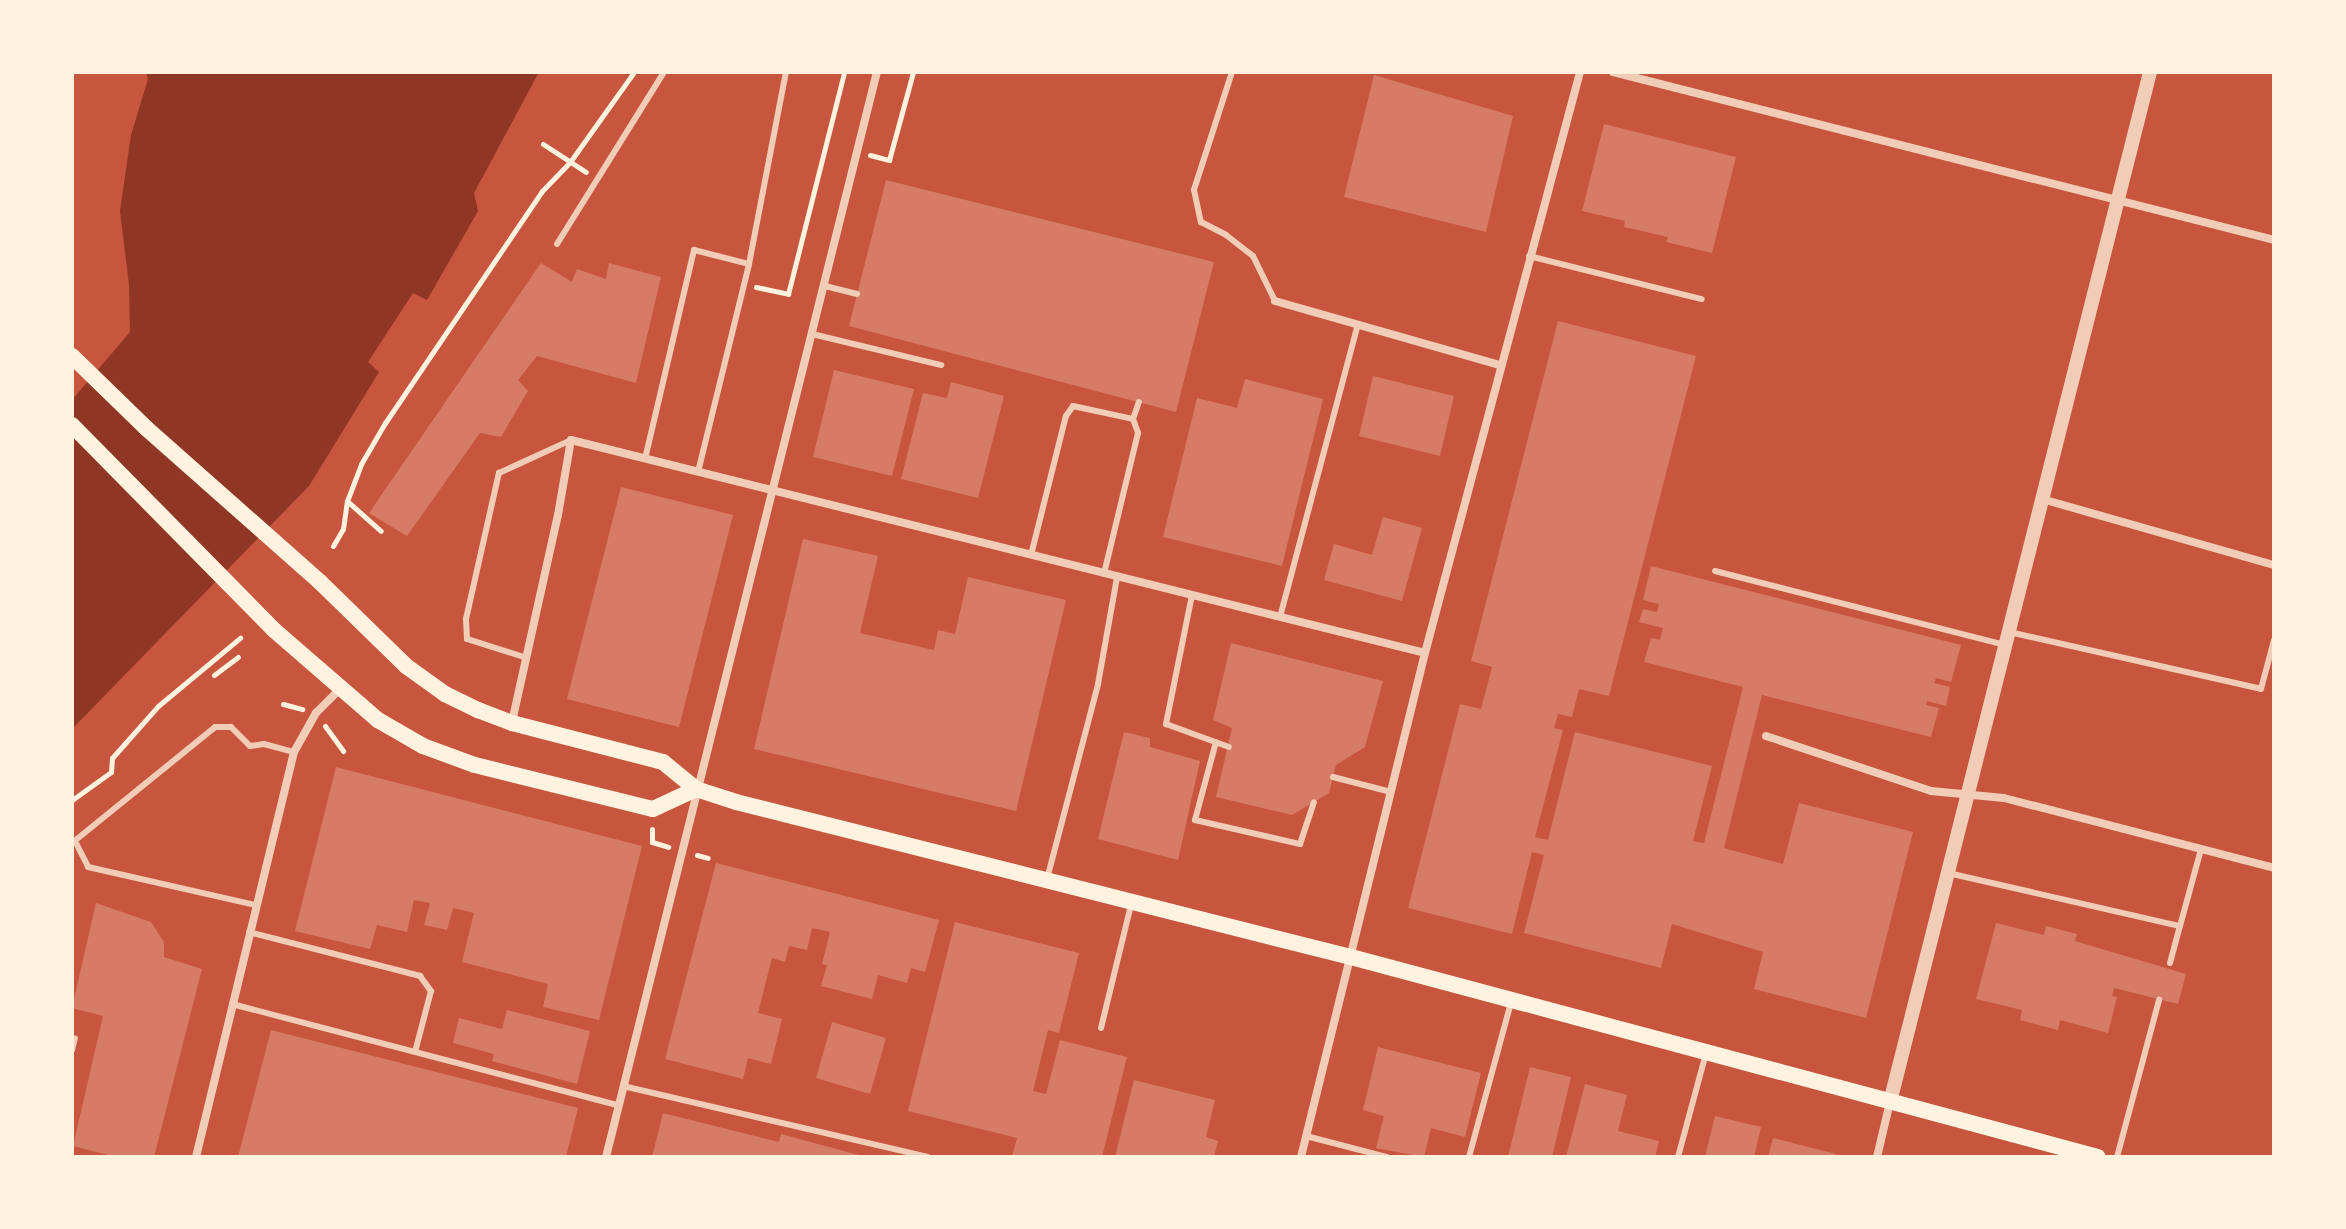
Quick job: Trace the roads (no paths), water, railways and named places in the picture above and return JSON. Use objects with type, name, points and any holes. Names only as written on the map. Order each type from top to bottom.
[{"type":"main road","points":[[72,356],[146,428],[320,582],[406,666],[445,694],[512,723],[663,762],[696,789],[1351,957],[2098,1157]]},
{"type":"main road","points":[[72,425],[274,630],[339,690],[378,720],[423,746],[475,765],[653,809],[696,789]]},
{"type":"street","points":[[606,1157],[877,72]]},
{"type":"street","points":[[1301,1157],[1425,653],[1580,72]]},
{"type":"street","points":[[1613,72],[2274,240]]},
{"type":"street","points":[[1877,1157],[2150,72]]},
{"type":"street","points":[[1275,301],[1500,365]]},
{"type":"street","points":[[512,723],[571,440],[1425,653]]},
{"type":"street","points":[[2042,499],[2274,565]]},
{"type":"street","points":[[196,1157],[294,752],[316,713],[339,690]]},
{"type":"street","points":[[1766,736],[1931,791],[1969,792],[2274,868]]},
{"type":"lane","points":[[557,244],[664,72]]},
{"type":"lane","points":[[698,472],[746,284],[786,72]]},
{"type":"lane","points":[[1232,72],[1194,190],[1201,222],[1226,235],[1253,256],[1275,301]]},
{"type":"lane","points":[[645,459],[694,250],[749,264]]},
{"type":"lane","points":[[1529,256],[1702,299]]},
{"type":"lane","points":[[825,286],[857,294]]},
{"type":"lane","points":[[1280,617],[1358,324]]},
{"type":"lane","points":[[812,334],[941,365]]},
{"type":"lane","points":[[1104,574],[1138,433],[1133,419],[1139,402]]},
{"type":"lane","points":[[1031,555],[1066,416],[1073,406],[1133,419]]},
{"type":"lane","points":[[527,658],[467,639],[466,619],[499,473],[571,440]]},
{"type":"lane","points":[[1715,571],[2007,638],[2261,689],[2274,640]]},
{"type":"lane","points":[[1047,879],[1098,684],[1117,577]]},
{"type":"lane","points":[[1192,595],[1166,724],[1229,747]]},
{"type":"lane","points":[[255,905],[88,867],[73,842],[215,727],[231,727],[250,746],[264,744],[294,752]]},
{"type":"lane","points":[[1216,742],[1195,820],[1300,844],[1314,802]]},
{"type":"lane","points":[[1333,777],[1391,792]]},
{"type":"lane","points":[[2170,963],[2201,849]]},
{"type":"lane","points":[[1948,873],[2180,926]]},
{"type":"lane","points":[[1101,1028],[1132,901]]},
{"type":"lane","points":[[249,932],[420,976],[431,991],[415,1052]]},
{"type":"lane","points":[[1469,1157],[1511,1000]]},
{"type":"lane","points":[[2117,1157],[2159,1000]]},
{"type":"lane","points":[[232,1004],[618,1105]]},
{"type":"lane","points":[[72,1050],[75,1038]]},
{"type":"lane","points":[[1678,1157],[1706,1053]]},
{"type":"lane","points":[[623,1086],[928,1157]]},
{"type":"lane","points":[[1306,1136],[1387,1157]]}]
